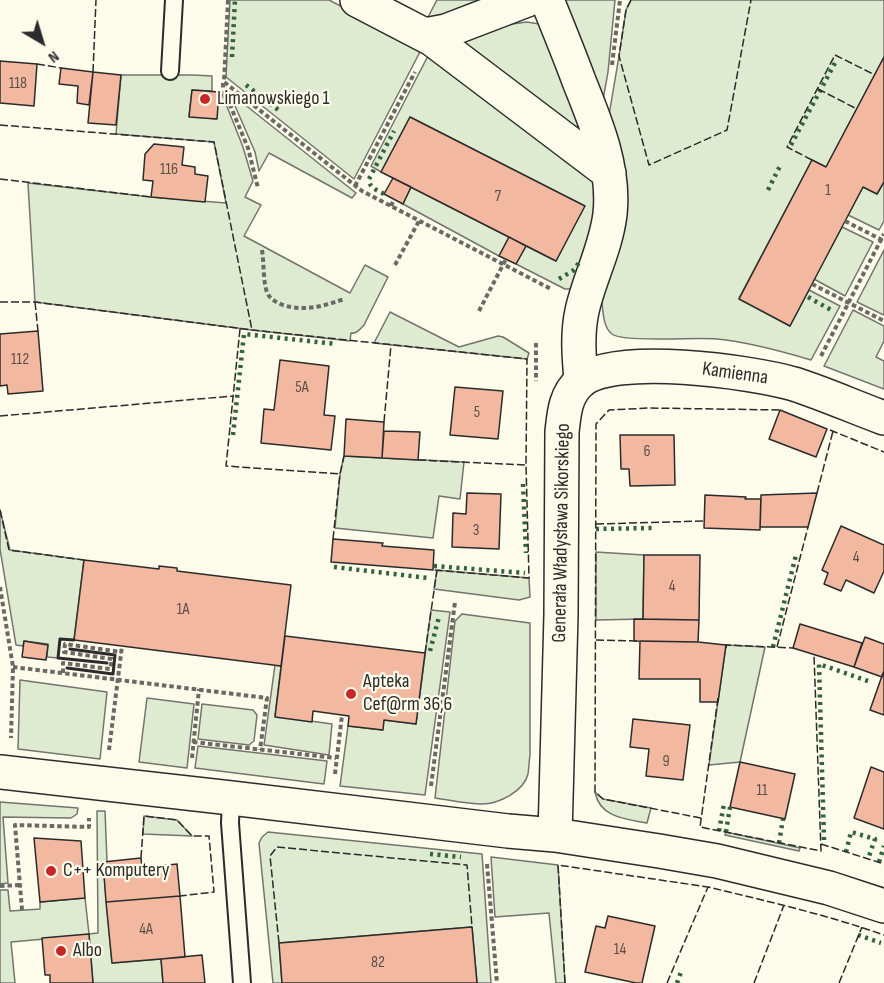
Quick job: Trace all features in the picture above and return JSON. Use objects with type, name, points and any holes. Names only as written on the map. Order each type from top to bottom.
[{"type":"street","points":[[357,0],[429,37],[609,173]]},
{"type":"street","points":[[429,37],[526,0]]},
{"type":"street","points":[[547,0],[596,122],[609,173],[610,213],[607,231],[583,306],[579,330],[581,380]]},
{"type":"street","name":"Kamienna","points":[[581,380],[623,366],[727,371],[794,384],[884,418]]},
{"type":"street","name":"Generała Władysława Sikorskiego","points":[[555,835],[561,615],[562,432],[566,403],[581,380]]},
{"type":"street","points":[[5,773],[555,835],[659,850],[717,861],[829,888],[884,906]]},
{"type":"lane","points":[[170,71],[174,0]]},
{"type":"lane","points":[[231,798],[230,823],[242,983]]},
{"type":"path","points":[[228,0],[223,88],[248,148],[258,188]]},
{"type":"path","points":[[355,186],[429,37]]},
{"type":"path","points":[[224,82],[362,191],[552,290]]},
{"type":"path","points":[[391,206],[394,199]]},
{"type":"path","points":[[396,265],[419,221]]},
{"type":"path","points":[[845,221],[883,240]]},
{"type":"path","points":[[818,363],[883,240],[884,234]]},
{"type":"path","points":[[262,250],[266,290],[270,298],[299,309],[312,308],[344,299]]},
{"type":"path","points":[[479,311],[506,259]]},
{"type":"path","points":[[812,284],[884,321]]},
{"type":"path","points":[[536,343],[536,383]]},
{"type":"path","points":[[0,586],[13,667],[5,773]]},
{"type":"path","points":[[430,790],[455,602]]},
{"type":"path","points":[[63,673],[63,663],[110,669],[112,659],[64,652],[65,644],[121,649],[109,753]]},
{"type":"path","points":[[13,667],[267,698],[260,750]]},
{"type":"path","points":[[191,763],[199,690]]},
{"type":"path","points":[[334,780],[342,715]]},
{"type":"path","points":[[193,742],[336,758]]},
{"type":"path","points":[[22,910],[15,825],[89,826],[88,816]]},
{"type":"path","points":[[487,861],[497,983]]},
{"type":"path","points":[[0,886],[20,885]]},
{"type":"green space","points":[[230,0],[329,0],[422,48],[354,179],[226,77]]},
{"type":"green space","points":[[437,0],[503,0],[437,18],[428,17]]},
{"type":"green space","points":[[558,0],[615,0],[608,72],[601,111]]},
{"type":"green space","points":[[631,0],[884,0],[884,57],[826,167],[812,160],[739,298],[790,326],[809,290],[840,306],[811,360],[729,340],[622,337],[612,334],[606,326],[601,295],[607,127],[626,10]]},
{"type":"green space","points":[[527,22],[539,24],[548,31],[592,144],[461,44],[462,39],[505,25]]},
{"type":"green space","points":[[430,52],[598,180],[599,219],[572,289],[565,289],[516,264],[526,246],[556,261],[584,206],[410,117],[381,172],[371,166]]},
{"type":"green space","points":[[121,75],[212,76],[212,91],[192,90],[189,116],[216,119],[219,92],[222,94],[243,147],[253,181],[245,197],[261,205],[244,236],[350,293],[365,265],[388,277],[364,325],[357,332],[351,333],[350,341],[35,302],[28,183],[226,203],[214,142],[116,134]]},
{"type":"green space","points":[[229,92],[356,193],[352,198],[269,153],[259,171],[255,152]]},
{"type":"green space","points":[[884,182],[884,221],[879,230],[848,215],[863,187],[877,194]]},
{"type":"green space","points":[[411,187],[509,237],[499,256],[403,204]]},
{"type":"green space","points":[[842,227],[873,242],[845,296],[814,279]]},
{"type":"green space","points":[[884,250],[884,315],[857,302]]},
{"type":"green space","points":[[853,310],[884,326],[884,341],[876,357],[884,361],[884,389],[824,366]]},
{"type":"green space","points":[[390,312],[459,347],[498,336],[529,353],[527,359],[374,343]]},
{"type":"green space","points":[[344,456],[464,462],[460,499],[439,496],[433,538],[335,528]]},
{"type":"green space","points":[[0,510],[10,550],[84,560],[74,640],[60,639],[58,658],[47,657],[48,644],[24,641],[23,646],[16,645],[0,549]]},
{"type":"green space","points":[[596,552],[644,555],[643,619],[596,620]]},
{"type":"green space","points":[[437,570],[529,578],[530,597],[519,600],[434,589]]},
{"type":"green space","points":[[431,610],[450,612],[425,795],[340,786],[348,726],[382,730],[384,720],[416,724]]},
{"type":"green space","points":[[462,614],[530,623],[528,774],[522,786],[510,795],[496,802],[482,804],[435,798],[455,621]]},
{"type":"green space","points":[[726,645],[765,647],[740,762],[709,765]]},
{"type":"green space","points":[[275,665],[281,666],[275,716],[332,724],[329,755],[264,745]]},
{"type":"green space","points":[[20,680],[107,692],[100,759],[18,749]]},
{"type":"green space","points":[[147,698],[194,704],[187,768],[139,762]]},
{"type":"green space","points":[[202,704],[253,710],[257,715],[254,741],[249,745],[198,739]]},
{"type":"green space","points":[[198,746],[327,761],[324,784],[195,768]]},
{"type":"green space","points":[[595,792],[603,799],[651,808],[647,823],[615,816],[608,812],[598,801]]},
{"type":"green space","points":[[0,802],[78,808],[77,814],[71,818],[3,817],[8,883],[0,884]]},
{"type":"green space","points":[[97,811],[105,811],[107,862],[103,862],[112,963],[161,959],[163,983],[93,983],[89,935],[11,942],[15,983],[0,983],[0,890],[8,890],[10,911],[40,909],[40,902],[85,898],[89,934],[98,933]]},
{"type":"green space","points":[[144,816],[177,820],[192,836],[143,834]]},
{"type":"green space","points":[[268,832],[482,854],[491,983],[477,983],[472,927],[279,943],[282,983],[273,983],[259,843]]},
{"type":"green space","points":[[726,832],[800,848],[799,851],[725,835]]},
{"type":"green space","points":[[491,857],[558,865],[565,983],[556,983],[549,913],[495,917]]},
{"type":"building","points":[[884,57],[884,182],[877,194],[863,187],[790,326],[739,299],[812,160],[826,167]]},
{"type":"building","points":[[0,61],[37,64],[34,106],[0,103]]},
{"type":"building","points":[[61,68],[93,72],[89,105],[77,103],[78,86],[59,84]]},
{"type":"building","points":[[93,72],[121,75],[116,125],[88,123]]},
{"type":"building","name":"Limanowskiego 1","points":[[192,90],[219,92],[217,119],[189,117]]},
{"type":"building","points":[[410,117],[585,206],[556,261],[381,172]]},
{"type":"building","points":[[154,144],[184,147],[182,165],[195,167],[195,174],[208,176],[205,202],[151,197],[153,181],[143,180],[145,154]]},
{"type":"building","points":[[393,178],[411,187],[403,204],[384,194]]},
{"type":"building","points":[[509,237],[526,246],[516,264],[499,256]]},
{"type":"building","points":[[38,331],[43,391],[8,394],[7,385],[0,386],[0,334]]},
{"type":"building","points":[[280,360],[329,366],[324,415],[335,416],[331,450],[261,443],[264,409],[274,410]]},
{"type":"building","points":[[455,387],[503,391],[498,439],[450,435]]},
{"type":"building","points":[[780,410],[827,429],[816,457],[769,439]]},
{"type":"building","points":[[346,419],[384,422],[382,458],[344,456]]},
{"type":"building","points":[[384,431],[420,432],[418,460],[382,458]]},
{"type":"building","points":[[620,435],[674,435],[675,485],[630,486],[629,469],[621,469]]},
{"type":"building","points":[[467,493],[501,494],[499,549],[452,547],[453,513],[466,514]]},
{"type":"building","points":[[817,493],[808,527],[760,527],[761,495]]},
{"type":"building","points":[[705,495],[761,499],[760,530],[704,528]]},
{"type":"building","points":[[841,526],[884,545],[884,571],[874,593],[846,580],[841,591],[824,584],[828,573],[822,570]]},
{"type":"building","points":[[333,539],[434,550],[433,570],[331,562]]},
{"type":"building","points":[[644,555],[700,555],[699,620],[643,619]]},
{"type":"building","points":[[84,560],[159,569],[159,566],[177,568],[177,571],[291,585],[281,666],[74,640]]},
{"type":"building","points":[[634,619],[699,620],[698,642],[634,641]]},
{"type":"building","points":[[800,624],[862,643],[854,667],[793,648]]},
{"type":"building","points":[[285,636],[425,653],[416,724],[384,720],[383,730],[348,726],[349,716],[313,711],[312,722],[275,717]]},
{"type":"building","points":[[865,637],[884,644],[882,677],[854,667]]},
{"type":"building","points":[[24,641],[48,645],[46,660],[22,657]]},
{"type":"building","points":[[640,641],[726,645],[718,702],[700,702],[700,679],[639,679]]},
{"type":"building","points":[[884,674],[884,715],[870,710]]},
{"type":"building","points":[[633,719],[690,725],[683,780],[646,776],[649,749],[630,747]]},
{"type":"building","points":[[740,762],[795,774],[785,819],[730,807]]},
{"type":"building","points":[[871,767],[884,772],[884,829],[854,818]]},
{"type":"building","points":[[34,838],[81,841],[85,898],[40,902]]},
{"type":"building","points":[[141,858],[142,868],[177,864],[180,896],[106,902],[103,862]]},
{"type":"building","points":[[180,896],[185,957],[112,963],[106,902]]},
{"type":"building","points":[[608,916],[655,926],[642,983],[585,972],[596,926],[605,928]]},
{"type":"building","points":[[472,927],[477,983],[282,983],[279,943]]},
{"type":"building","points":[[89,934],[93,983],[50,983],[50,975],[45,975],[42,938]]},
{"type":"building","points":[[202,955],[205,983],[163,983],[161,959]]},
{"type":"hedge","points":[[232,57],[235,0]]},
{"type":"hedge","points":[[791,145],[836,61]]},
{"type":"hedge","points":[[246,85],[281,112]]},
{"type":"hedge","points":[[384,194],[372,187],[369,179],[394,131]]},
{"type":"hedge","points":[[768,190],[781,164]]},
{"type":"hedge","points":[[559,279],[574,270],[580,261]]},
{"type":"hedge","points":[[808,297],[831,310]]},
{"type":"hedge","points":[[233,435],[244,334],[336,344]]},
{"type":"hedge","points":[[523,484],[526,553]]},
{"type":"hedge","points":[[596,529],[653,528]]},
{"type":"hedge","points":[[773,647],[796,555]]},
{"type":"hedge","points":[[434,566],[525,573]]},
{"type":"hedge","points":[[334,567],[428,578]]},
{"type":"hedge","points":[[430,651],[439,617]]},
{"type":"hedge","points":[[824,840],[819,664],[868,681]]},
{"type":"hedge","points":[[719,831],[724,804]]},
{"type":"hedge","points":[[726,832],[730,807]]},
{"type":"hedge","points":[[779,843],[783,819]]},
{"type":"hedge","points":[[846,852],[851,832],[875,839],[868,859]]},
{"type":"hedge","points":[[879,862],[884,846]]},
{"type":"hedge","points":[[430,854],[461,857]]},
{"type":"hedge","points":[[858,935],[881,943]]},
{"type":"hedge","points":[[677,983],[681,972]]},
{"type":"fence","points":[[93,72],[96,0]]},
{"type":"fence","points":[[631,0],[626,10],[619,56],[649,165],[727,130],[751,0]]},
{"type":"fence","points":[[812,160],[787,147],[835,55],[875,75]]},
{"type":"fence","points":[[37,64],[61,68]]},
{"type":"fence","points":[[818,89],[857,109]]},
{"type":"fence","points":[[0,125],[214,142],[252,330]]},
{"type":"fence","points":[[0,179],[151,197]]},
{"type":"fence","points":[[0,302],[35,302],[252,330],[527,359],[526,465],[529,578],[433,570]]},
{"type":"fence","points":[[35,302],[38,331]]},
{"type":"fence","points":[[240,329],[226,466],[340,474]]},
{"type":"fence","points":[[384,422],[391,345]]},
{"type":"fence","points":[[0,416],[233,396]]},
{"type":"fence","points":[[701,818],[603,799],[595,792],[596,424],[609,410],[649,408],[780,410]]},
{"type":"fence","points":[[830,430],[884,452]]},
{"type":"fence","points":[[817,493],[833,431]]},
{"type":"fence","points":[[333,539],[344,456]]},
{"type":"fence","points":[[418,460],[526,465]]},
{"type":"fence","points":[[0,510],[9,550],[84,560]]},
{"type":"fence","points":[[596,524],[704,521]]},
{"type":"fence","points":[[777,647],[808,527]]},
{"type":"fence","points":[[425,653],[437,570]]},
{"type":"fence","points":[[596,640],[637,641]]},
{"type":"fence","points":[[726,648],[726,645],[793,648]]},
{"type":"fence","points":[[718,698],[700,827],[821,851],[814,655]]},
{"type":"fence","points":[[141,858],[144,816],[177,820],[192,836],[209,836],[214,892],[180,896]]},
{"type":"fence","points":[[821,844],[884,864]]},
{"type":"fence","points":[[279,943],[270,856],[277,847],[467,865],[472,927]]},
{"type":"fence","points":[[565,983],[558,865],[708,887]]},
{"type":"fence","points":[[667,983],[708,887],[775,903],[884,935]]},
{"type":"fence","points":[[754,983],[784,905]]},
{"type":"fence","points":[[839,983],[862,927]]},
{"type":"wall","points":[[74,640],[60,639],[58,658],[107,663]]},
{"type":"wall","points":[[67,668],[113,674],[115,655],[70,649]]},
{"type":"place","name":"Limanowskiego 1","points":[[205,99]]},
{"type":"place","name":"Apteka Cef@rm 36,6","points":[[351,694]]},
{"type":"place","name":"C++ Komputery","points":[[51,871]]},
{"type":"place","name":"Albo","points":[[61,951]]}]
